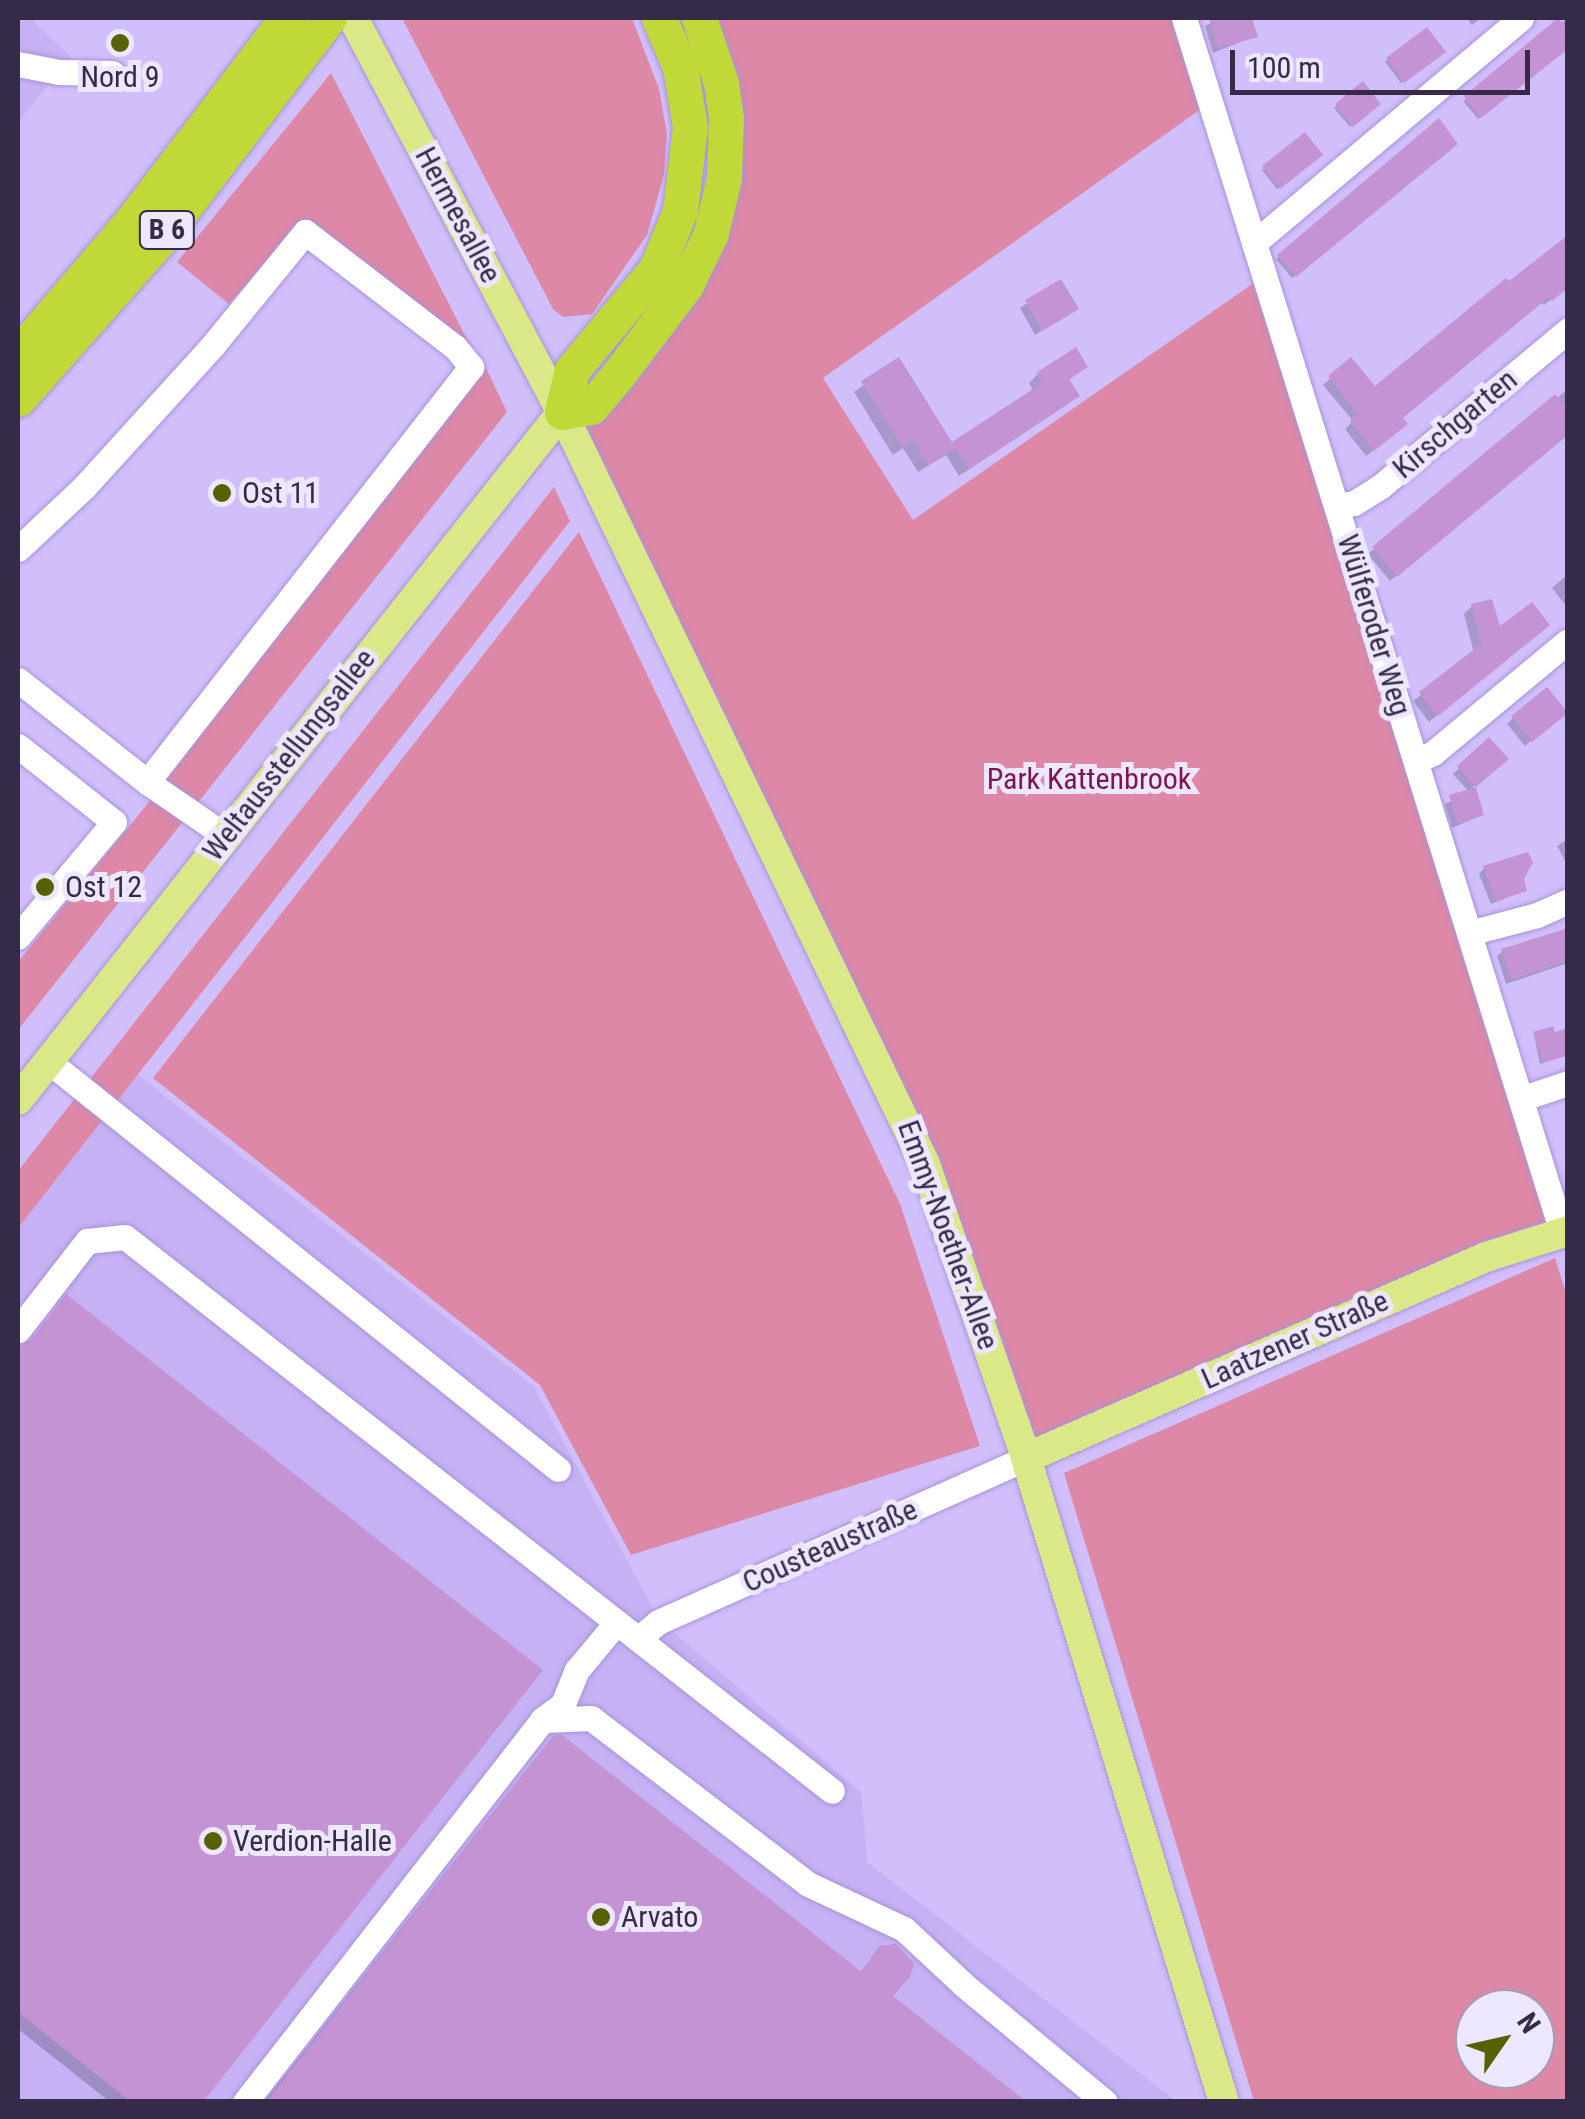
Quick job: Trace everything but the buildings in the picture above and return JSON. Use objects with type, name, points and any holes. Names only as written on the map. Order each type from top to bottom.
[{"type":"highway","name":"B 6","points":[[18,354],[134,218],[286,18]]},
{"type":"highway","name":"B 6","points":[[18,399],[159,240],[330,18]]},
{"type":"highway","points":[[659,18],[680,67],[690,126],[680,211],[656,269],[572,370],[562,412],[591,407],[618,375],[686,285],[711,233],[724,178],[726,118],[721,83],[699,18]]},
{"type":"main road","name":"Hermesallee","points":[[354,18],[562,412]]},
{"type":"main road","name":"Weltausstellungsallee","points":[[18,1100],[562,412]]},
{"type":"main road","name":"Emmy-Noether-Allee","points":[[562,412],[918,1146],[958,1250],[1026,1458],[1224,2102]]},
{"type":"main road","name":"Laatzener Straße","points":[[1026,1458],[1486,1257],[1565,1232]]},
{"type":"street","name":"Wülferoder Weg","points":[[1184,18],[1565,1232]]},
{"type":"street","points":[[1254,243],[1521,18]]},
{"type":"street","points":[[18,64],[59,72],[112,73]]},
{"type":"street","points":[[18,549],[84,486],[214,344],[305,232],[455,346],[471,367],[147,782]]},
{"type":"street","name":"Kirschgarten","points":[[1336,506],[1354,504],[1381,486],[1568,330]]},
{"type":"street","points":[[1416,760],[1434,753],[1568,641]]},
{"type":"street","points":[[18,680],[147,782],[226,836]]},
{"type":"street","points":[[18,746],[114,822],[18,937]]},
{"type":"street","points":[[1469,933],[1537,914],[1568,900]]},
{"type":"street","points":[[48,1061],[558,1469]]},
{"type":"street","points":[[1523,1098],[1568,1082]]},
{"type":"street","points":[[18,1330],[87,1241],[125,1237],[832,1791]]},
{"type":"street","name":"Cousteaustraße","points":[[638,1639],[658,1622],[1026,1458]]},
{"type":"street","points":[[244,2102],[542,1720],[563,1704],[578,1670],[617,1622]]},
{"type":"street","points":[[542,1720],[591,1718],[808,1884],[904,1929],[964,1985],[1105,2102]]},
{"type":"shaded area","points":[[30,18],[71,57],[18,122],[18,23]]},
{"type":"shaded area","points":[[123,1063],[534,1387],[659,1620],[861,1792],[867,1862],[1176,2101],[18,2101],[18,1197]]},
{"type":"green space","points":[[402,18],[632,18],[659,89],[667,134],[664,175],[647,235],[592,314],[563,317],[553,309]]},
{"type":"green space","name":"Park Kattenbrook","points":[[699,18],[1177,18],[1205,106],[823,378],[913,520],[1258,280],[1562,1232],[1026,1458],[958,1250],[562,412],[591,407],[718,208]]},
{"type":"green space","points":[[331,73],[474,353],[301,222],[229,304],[177,262]]},
{"type":"green space","points":[[486,368],[507,412],[18,1030],[18,962],[149,802]]},
{"type":"green space","points":[[554,487],[570,521],[18,1228],[18,1171]]},
{"type":"green space","points":[[579,532],[900,1204],[980,1446],[631,1555],[540,1385],[153,1078]]},
{"type":"green space","points":[[1555,1258],[1568,1300],[1567,2101],[1254,2101],[1064,1473]]},
{"type":"place","name":"Nord 9","points":[[120,43]]},
{"type":"place","name":"Ost 11","points":[[222,493]]},
{"type":"place","name":"Ost 12","points":[[45,887]]},
{"type":"place","name":"Verdion-Halle","points":[[213,1841]]},
{"type":"place","name":"Arvato","points":[[601,1917]]}]
